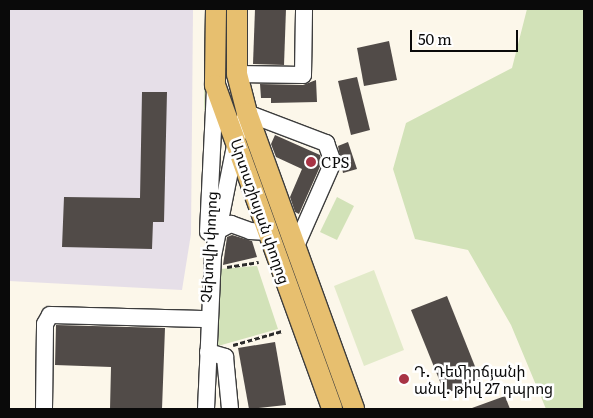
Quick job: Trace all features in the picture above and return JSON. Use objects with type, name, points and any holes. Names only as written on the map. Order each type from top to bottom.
[{"type":"main road","name":"Արտաշիսյան փողոց","points":[[216,9],[215,85],[332,409]]},
{"type":"main road","name":"Արտաշիսյան փողոց","points":[[238,9],[237,74],[247,114],[354,409]]},
{"type":"street","points":[[237,74],[303,75],[304,9]]},
{"type":"street","name":"Չեխովի փողոց","points":[[200,409],[215,85]]},
{"type":"street","name":"Չեխովի փողոց","points":[[206,409],[216,231],[236,141],[247,114]]},
{"type":"street","points":[[247,114],[326,143],[333,162],[296,246]]},
{"type":"street","points":[[216,231],[231,224],[250,231],[268,232]]},
{"type":"street","points":[[44,409],[46,324],[50,315],[204,319]]},
{"type":"street","points":[[208,352],[225,357],[230,409]]},
{"type":"path","points":[[218,268],[260,262]]},
{"type":"path","points":[[231,345],[282,331]]},
{"type":"shaded area","points":[[9,9],[193,9],[191,234],[182,290],[9,281]]},
{"type":"green space","points":[[205,9],[209,9],[208,110],[204,110]]},
{"type":"green space","points":[[527,9],[584,9],[584,409],[546,409],[511,325],[468,250],[415,239],[393,169],[406,123],[512,68]]},
{"type":"green space","points":[[337,197],[354,206],[337,240],[320,232]]},
{"type":"green space","points":[[257,266],[278,329],[218,346],[220,269]]},
{"type":"green space","points":[[374,270],[404,350],[364,366],[334,286]]},
{"type":"building","points":[[255,9],[286,9],[284,65],[253,64]]},
{"type":"building","points":[[389,41],[397,80],[364,86],[357,48]]},
{"type":"building","points":[[357,77],[370,130],[351,135],[338,81]]},
{"type":"building","points":[[316,80],[317,102],[271,103],[271,98],[261,98],[260,84],[303,85]]},
{"type":"building","points":[[142,92],[167,92],[164,222],[153,222],[152,249],[62,247],[64,197],[140,198]]},
{"type":"building","points":[[275,135],[320,155],[322,162],[299,214],[295,212],[290,197],[302,169],[276,157],[271,144]]},
{"type":"building","points":[[348,142],[357,169],[343,173],[338,146]]},
{"type":"building","points":[[232,235],[252,241],[257,257],[223,265],[227,237]]},
{"type":"building","points":[[447,296],[480,379],[445,394],[411,310]]},
{"type":"building","points":[[56,325],[165,328],[162,409],[110,409],[111,367],[55,365]]},
{"type":"building","points":[[275,342],[286,405],[249,409],[238,348]]},
{"type":"building","points":[[505,396],[510,409],[472,409],[472,408]]},
{"type":"place","name":"CPS","points":[[311,162]]},
{"type":"place","name":"Դ. Դեմիրճյանի անվ. թիվ 27 դպրոց","points":[[404,379]]}]
